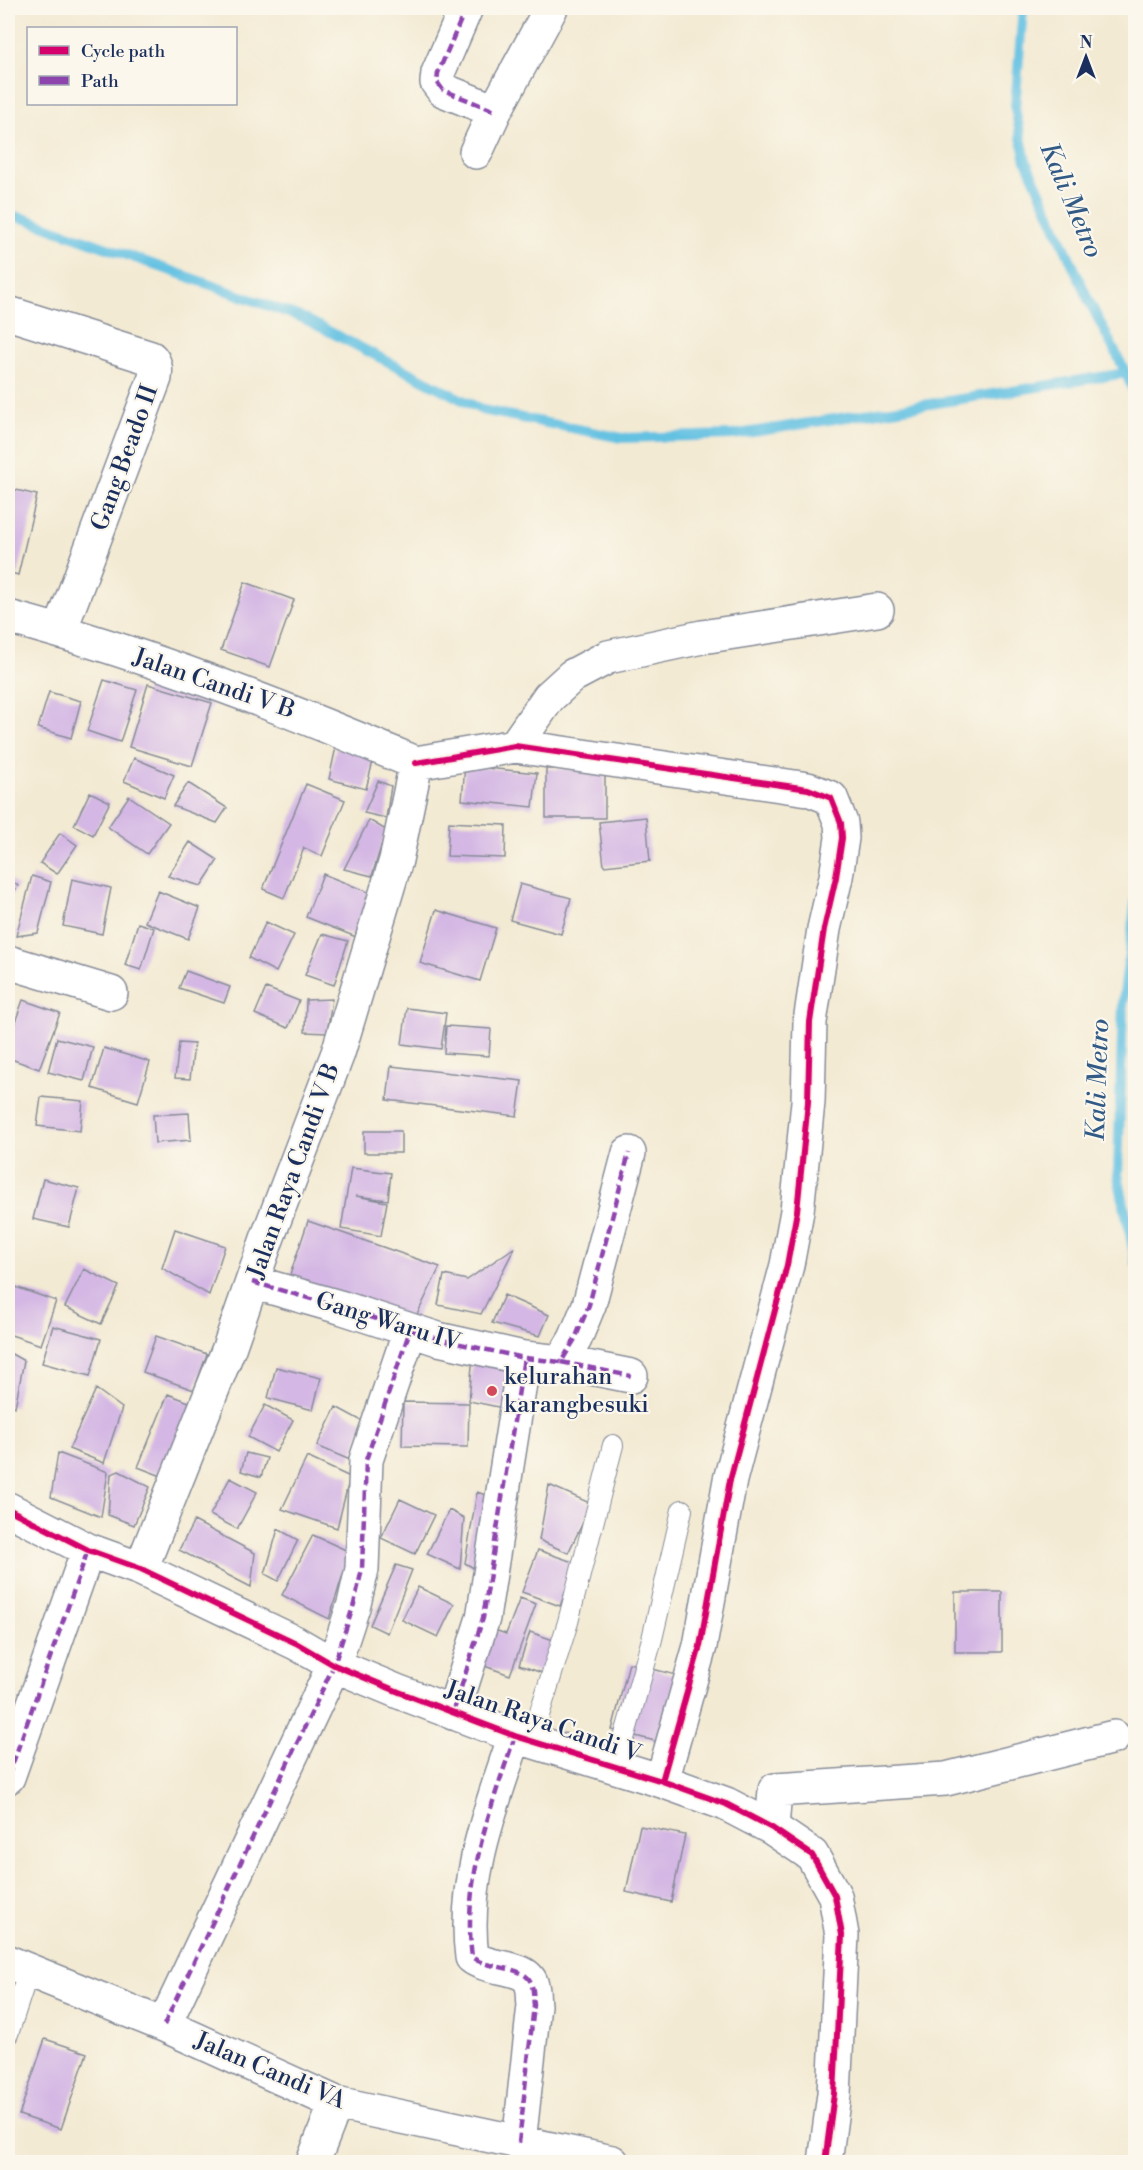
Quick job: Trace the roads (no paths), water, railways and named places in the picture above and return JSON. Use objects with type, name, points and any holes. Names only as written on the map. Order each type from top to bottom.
[{"type":"street","points":[[466,8],[438,73],[437,82],[443,90],[495,111]]},
{"type":"street","points":[[476,152],[495,111],[552,8]]},
{"type":"street","name":"Gang Beado II","points":[[8,313],[144,356],[155,362],[155,378],[60,631]]},
{"type":"street","points":[[515,746],[549,697],[572,676],[608,657],[702,637],[877,610]]},
{"type":"street","name":"Jalan Candi V B","points":[[8,617],[60,631],[286,708],[416,763]]},
{"type":"street","points":[[416,763],[515,746],[808,789],[831,798],[841,823],[842,838],[839,858],[824,929],[810,1022],[808,1102],[793,1233],[787,1265],[730,1480],[700,1646],[662,1781]]},
{"type":"street","name":"Jalan Raya Candi V B","points":[[141,1569],[191,1449],[338,1053],[396,860],[416,763]]},
{"type":"street","points":[[8,962],[111,993]]},
{"type":"street","points":[[561,1362],[575,1339],[588,1305],[629,1153]]},
{"type":"street","name":"Gang Waru IV","points":[[252,1282],[477,1349],[631,1376]]},
{"type":"street","points":[[164,2025],[334,1665],[354,1604],[362,1569],[366,1460],[410,1330]]},
{"type":"street","points":[[453,1713],[483,1618],[524,1358]]},
{"type":"street","name":"Jalan Raya Candi V","points":[[8,1509],[88,1550],[141,1569],[296,1643],[334,1665],[453,1713],[523,1738],[662,1781],[726,1804],[772,1828],[812,1855],[835,1896],[842,1935],[834,2094],[825,2163]]},
{"type":"street","points":[[8,1777],[88,1550]]},
{"type":"street","points":[[772,1828],[775,1790],[946,1779],[1114,1737]]},
{"type":"street","points":[[519,2142],[534,2005],[532,1984],[527,1976],[516,1970],[479,1963],[472,1957],[469,1935],[480,1842],[523,1738]]},
{"type":"street","name":"Jalan Candi VA","points":[[18,1966],[164,2025],[336,2103],[612,2163]]},
{"type":"street","points":[[313,2163],[336,2103]]},
{"type":"lane","points":[[523,1738],[568,1622],[613,1445]]},
{"type":"lane","points":[[616,1767],[652,1639],[682,1510]]},
{"type":"lane","points":[[8,2034],[18,1966]]},
{"type":"waterway","name":"Kali Metro","points":[[1023,8],[1015,108],[1026,161],[1088,299],[1126,373],[1136,398]]},
{"type":"waterway","points":[[8,215],[26,219],[303,318],[482,410],[622,438],[733,435],[1126,373]]},
{"type":"waterway","name":"Kali Metro","points":[[1136,898],[1123,1003],[1118,1175],[1136,1263]]},
{"type":"place","name":"kelurahan karangbesuki","points":[[492,1391]]}]
